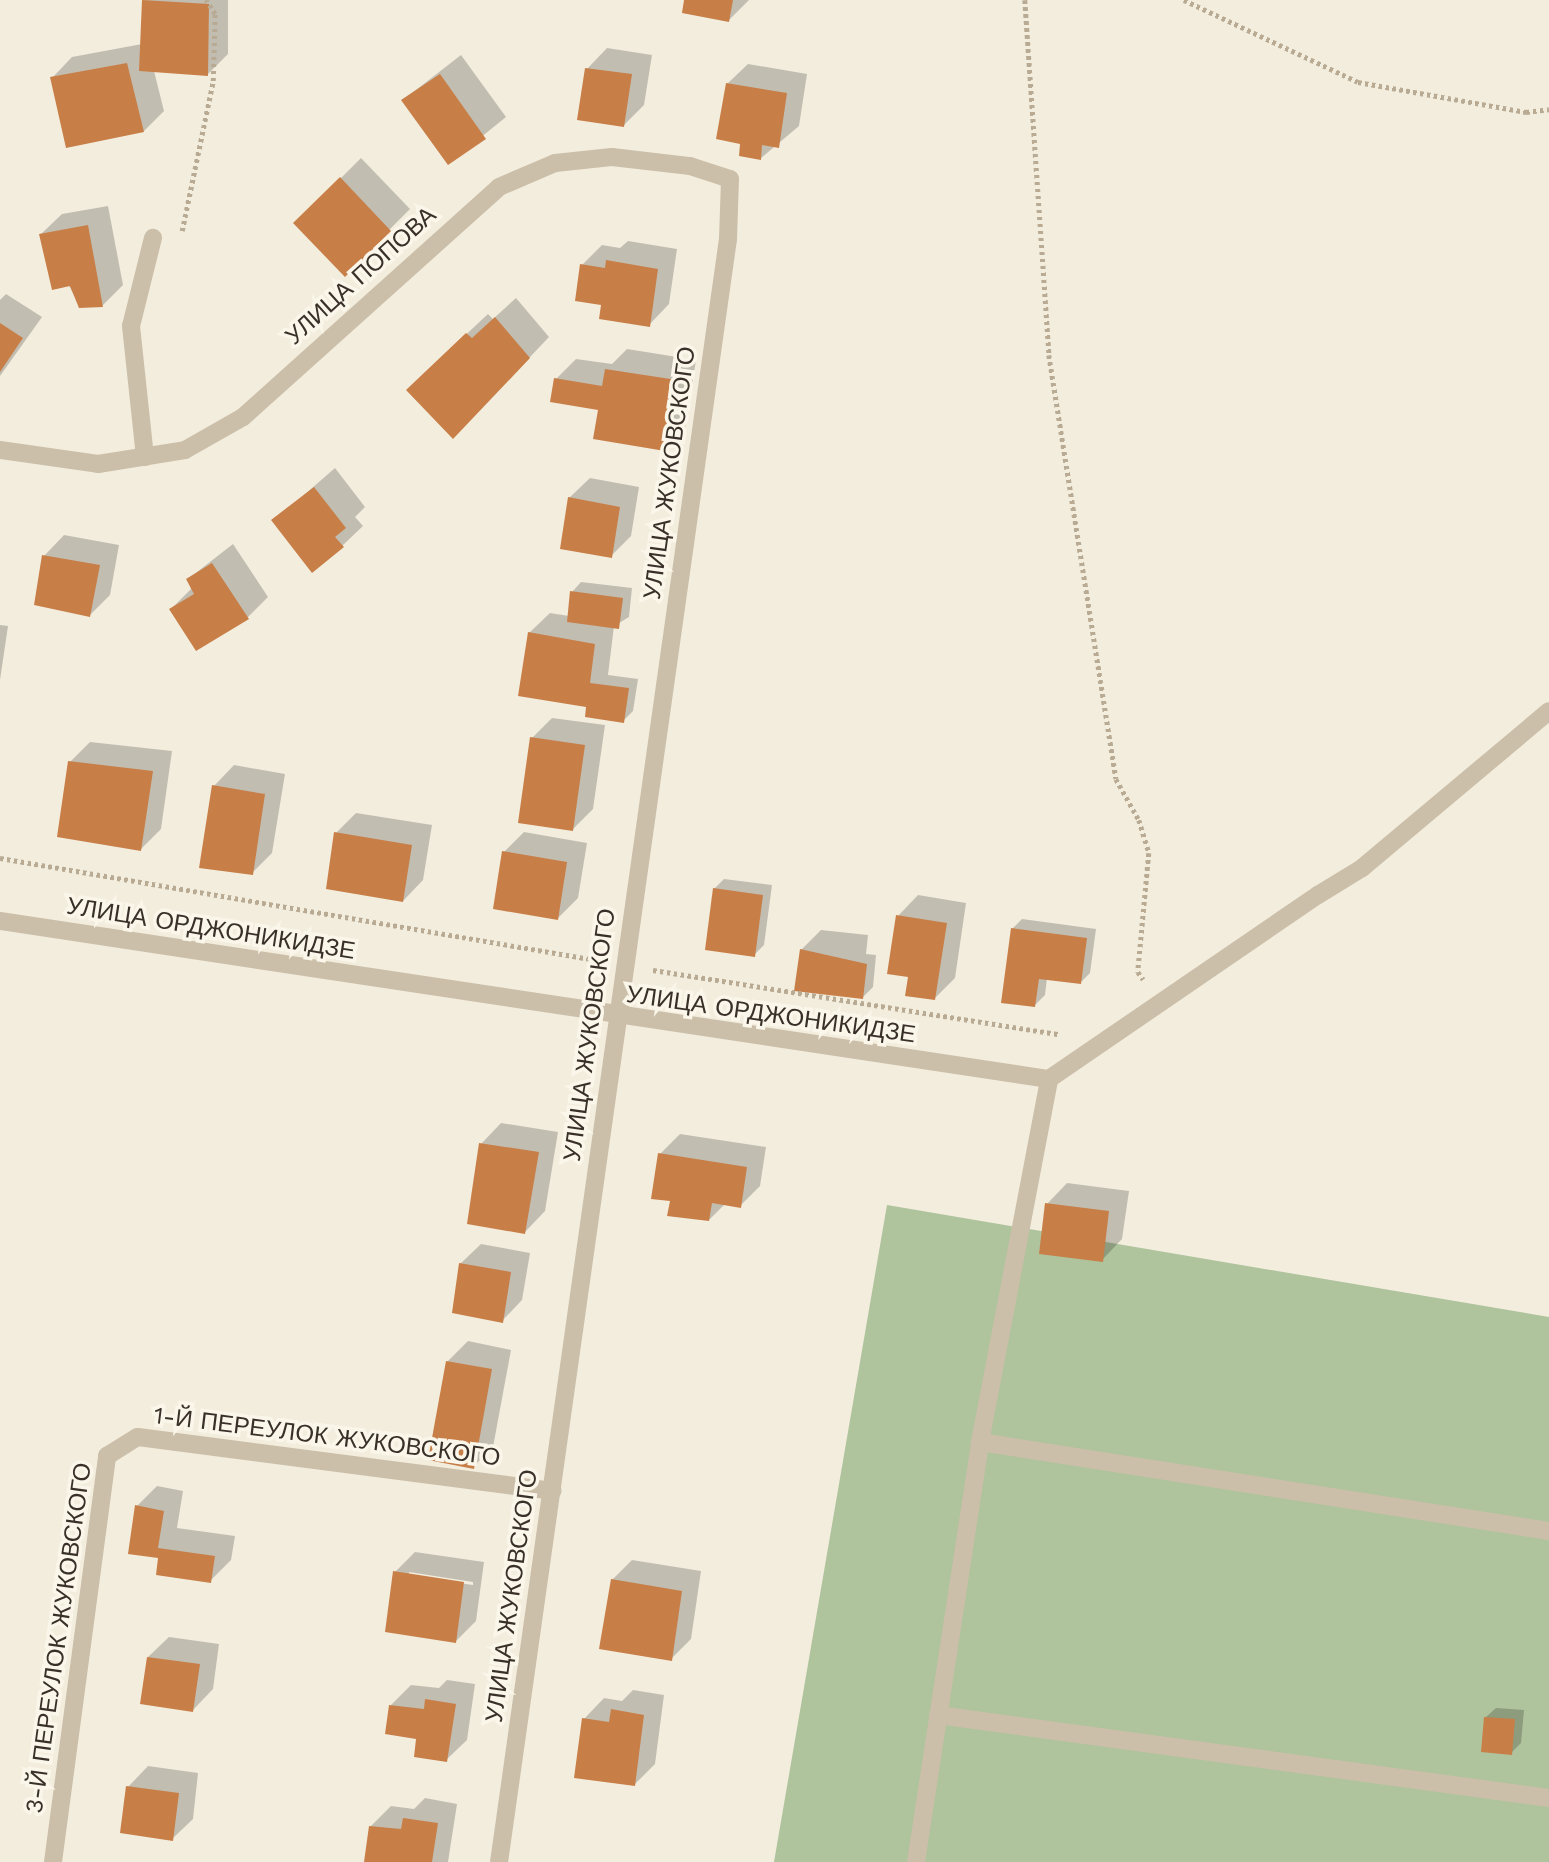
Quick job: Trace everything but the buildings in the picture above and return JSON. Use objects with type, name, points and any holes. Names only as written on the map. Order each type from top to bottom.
[{"type":"street","name":"УЛИЦА ПОПОВА","points":[[0,450],[98,464],[185,450],[243,417],[499,187],[555,163],[612,157],[690,166],[730,179],[730,214]]},
{"type":"street","name":"УЛИЦА ЖУКОВСКОГО","points":[[499,1862],[730,214]]},
{"type":"street","points":[[145,457],[131,326],[153,238]]},
{"type":"street","points":[[916,1862],[980,1442],[1049,1079],[1318,895],[1362,868],[1549,710]]},
{"type":"street","name":"УЛИЦА ОРДЖОНИКИДЗЕ","points":[[0,921],[617,1018],[1049,1079]]},
{"type":"street","name":"1-Й ПЕРЕУЛОК ЖУКОВСКОГО","points":[[138,1437],[552,1491]]},
{"type":"street","name":"3-Й ПЕРЕУЛОК ЖУКОВСКОГО","points":[[53,1862],[107,1456],[138,1437]]},
{"type":"street","points":[[980,1442],[1549,1531]]},
{"type":"street","points":[[938,1715],[1549,1798]]},
{"type":"path","points":[[177,245],[213,80],[215,14],[206,0]]},
{"type":"path","points":[[1025,0],[1049,355],[1116,779],[1139,820],[1149,853],[1138,972],[1160,1003]]},
{"type":"path","points":[[1184,0],[1358,82],[1526,112],[1549,109]]},
{"type":"path","points":[[0,858],[825,1002],[1058,1034],[1069,1028]]},
{"type":"path","points":[[1133,986],[1144,979]]},
{"type":"green space","points":[[887,1205],[1549,1317],[1549,1862],[774,1862]]}]
